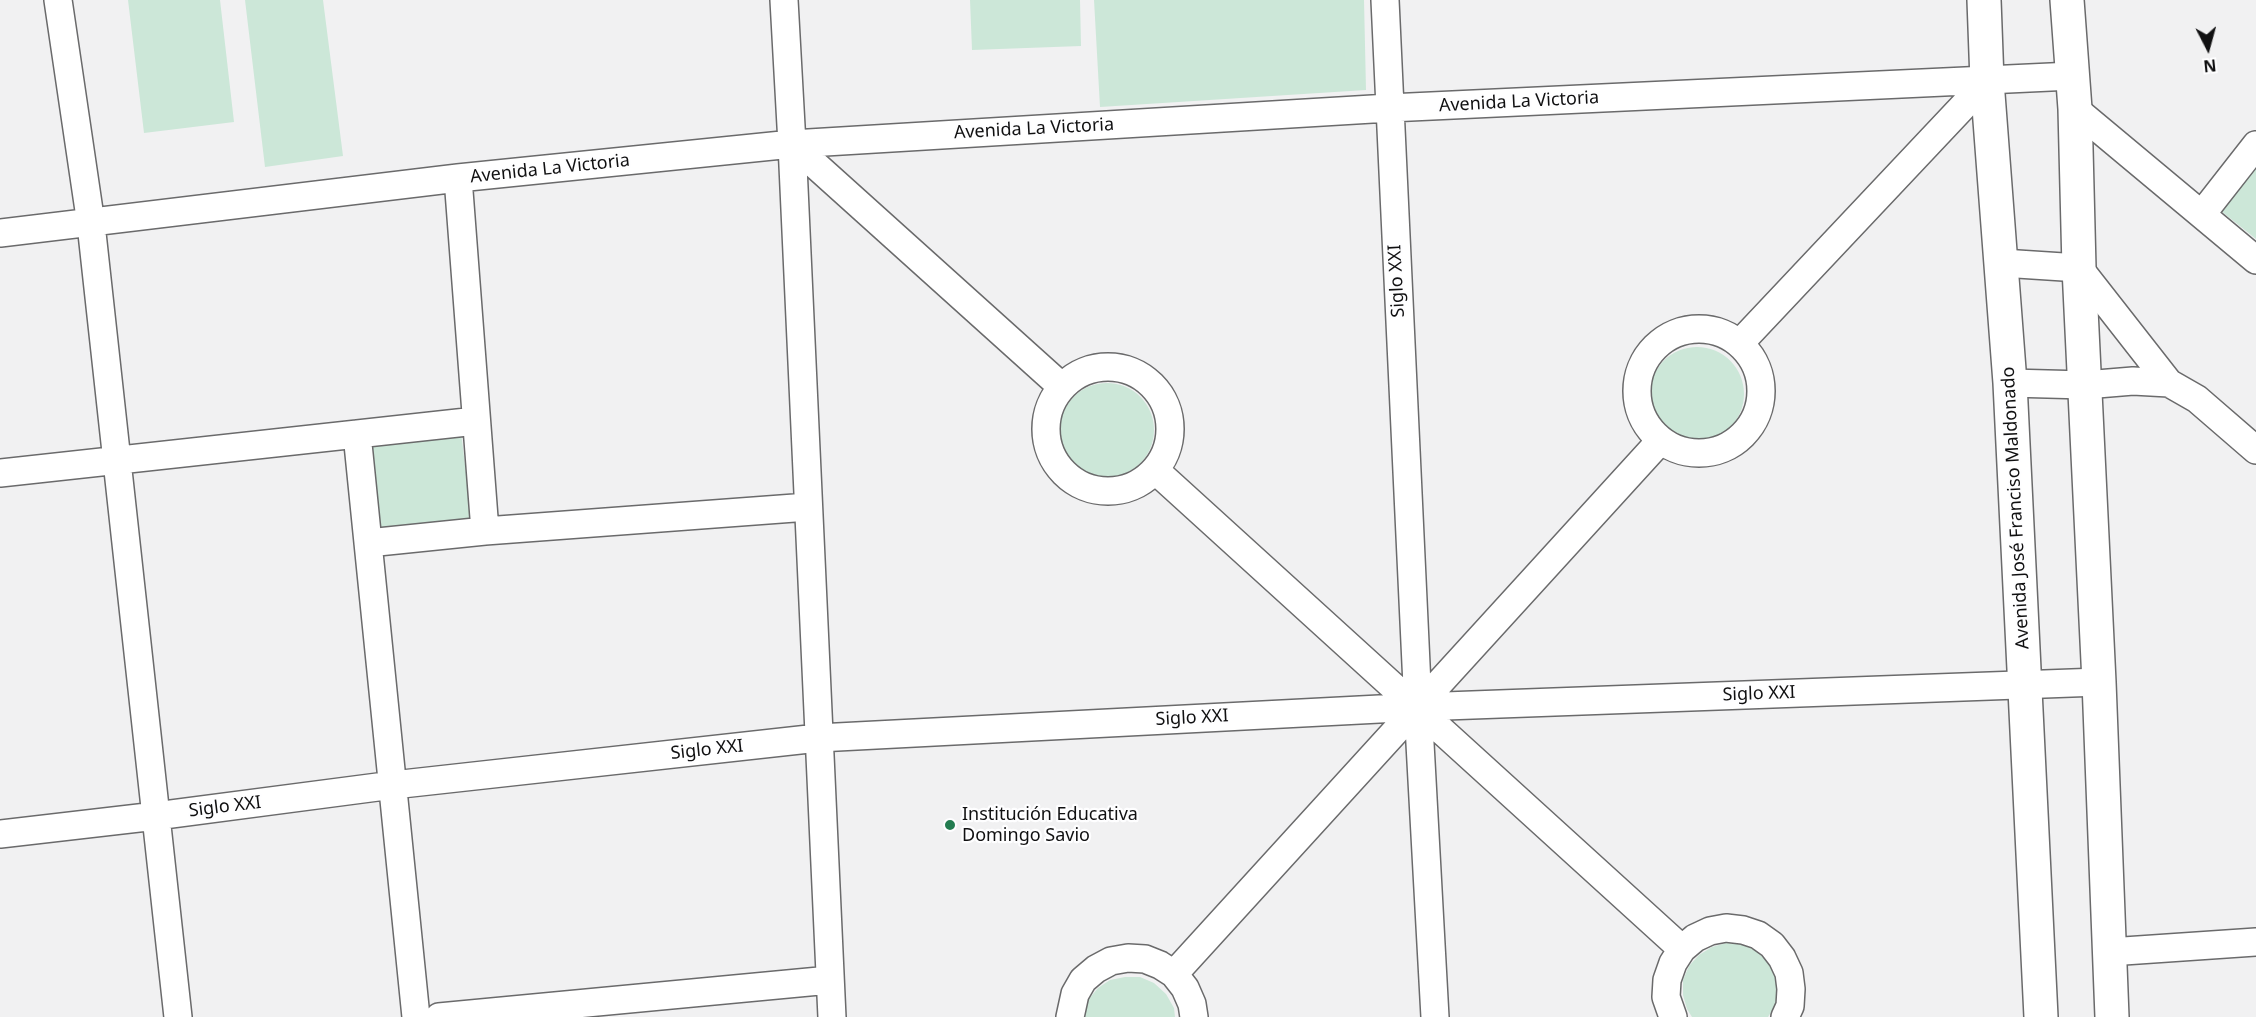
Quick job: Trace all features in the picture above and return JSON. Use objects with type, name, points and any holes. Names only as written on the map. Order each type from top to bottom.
[{"type":"street","points":[[58,0],[90,224],[178,1017]]},
{"type":"street","points":[[784,0],[832,1017]]},
{"type":"street","name":"Siglo XXI","points":[[1385,0],[1435,1017]]},
{"type":"street","name":"Avenida José Franciso Maldonado","points":[[1984,0],[1987,81],[2010,383],[2041,1017]]},
{"type":"street","points":[[2067,0],[2075,109],[2079,268],[2112,1017]]},
{"type":"street","name":"Avenida La Victoria","points":[[0,233],[458,178],[792,144],[1389,108],[2072,76]]},
{"type":"street","points":[[1740,344],[1987,81]]},
{"type":"street","points":[[2075,109],[2256,260]]},
{"type":"street","points":[[792,144],[1062,387]]},
{"type":"street","points":[[2202,214],[2256,145]]},
{"type":"street","points":[[458,178],[485,531]]},
{"type":"street","points":[[2002,263],[2079,268],[2169,383],[2197,399],[2256,450]]},
{"type":"street","points":[[1693,329],[1726,334],[1740,344],[1752,357],[1759,372],[1762,390],[1760,407],[1753,423],[1742,437],[1727,447],[1702,453],[1676,449],[1660,440],[1649,428],[1641,414],[1637,398],[1637,381],[1642,366],[1651,352],[1663,340],[1693,329]]},
{"type":"street","points":[[1105,367],[1121,368],[1136,373],[1150,382],[1168,409],[1170,425],[1169,441],[1164,456],[1155,470],[1142,482],[1125,489],[1108,491],[1090,489],[1074,481],[1060,469],[1051,454],[1046,437],[1046,419],[1052,402],[1062,387],[1074,376],[1105,367]]},
{"type":"street","points":[[2010,383],[2085,385],[2133,381],[2169,383]]},
{"type":"street","points":[[0,473],[476,421]]},
{"type":"street","points":[[357,434],[416,1017]]},
{"type":"street","points":[[1174,974],[1660,440]]},
{"type":"street","points":[[1155,470],[1682,949]]},
{"type":"street","points":[[368,543],[485,531],[808,507]]},
{"type":"street","name":"Siglo XXI","points":[[0,834],[393,786],[818,738],[1418,707],[2099,682]]},
{"type":"street","points":[[1672,1017],[1666,997],[1667,980],[1673,963],[1682,949],[1695,938],[1710,931],[1726,928],[1758,935],[1772,945],[1782,958],[1789,973],[1791,989],[1790,1006],[1785,1017]]},
{"type":"street","points":[[2109,952],[2256,942]]},
{"type":"street","points":[[1070,1017],[1075,994],[1083,980],[1096,969],[1111,961],[1128,958],[1144,959],[1174,974],[1185,988],[1192,1004],[1194,1017]]},
{"type":"street","points":[[439,1017],[541,1012],[830,980]]},
{"type":"green space","points":[[128,0],[220,0],[234,122],[144,133]]},
{"type":"green space","points":[[245,0],[323,0],[343,156],[265,167]]},
{"type":"green space","points":[[970,0],[1080,0],[1081,46],[972,50]]},
{"type":"green space","points":[[1094,0],[1364,0],[1366,90],[1100,107]]},
{"type":"green space","points":[[2256,166],[2256,239],[2221,211]]},
{"type":"green space","points":[[1697,347],[1715,351],[1730,361],[1740,376],[1744,394],[1740,412],[1730,427],[1715,437],[1697,441],[1679,437],[1664,427],[1654,412],[1650,394],[1654,376],[1664,361],[1679,351]]},
{"type":"green space","points":[[1107,383],[1125,387],[1140,397],[1150,412],[1154,430],[1150,448],[1140,463],[1125,473],[1107,477],[1089,473],[1074,463],[1064,448],[1060,430],[1064,412],[1074,397],[1089,387]]},
{"type":"green space","points":[[461,432],[472,522],[376,533],[366,442]]},
{"type":"green space","points":[[1726,943],[1741,944],[1755,950],[1767,961],[1775,974],[1778,990],[1775,1006],[1768,1017],[1692,1017],[1687,1009],[1683,995],[1683,980],[1689,966],[1699,955],[1712,947]]},
{"type":"green space","points":[[1140,977],[1154,983],[1166,994],[1174,1008],[1175,1017],[1082,1017],[1088,1000],[1098,988],[1110,980]]},
{"type":"place","name":"Institución Educativa Domingo Savio","points":[[950,825]]}]
